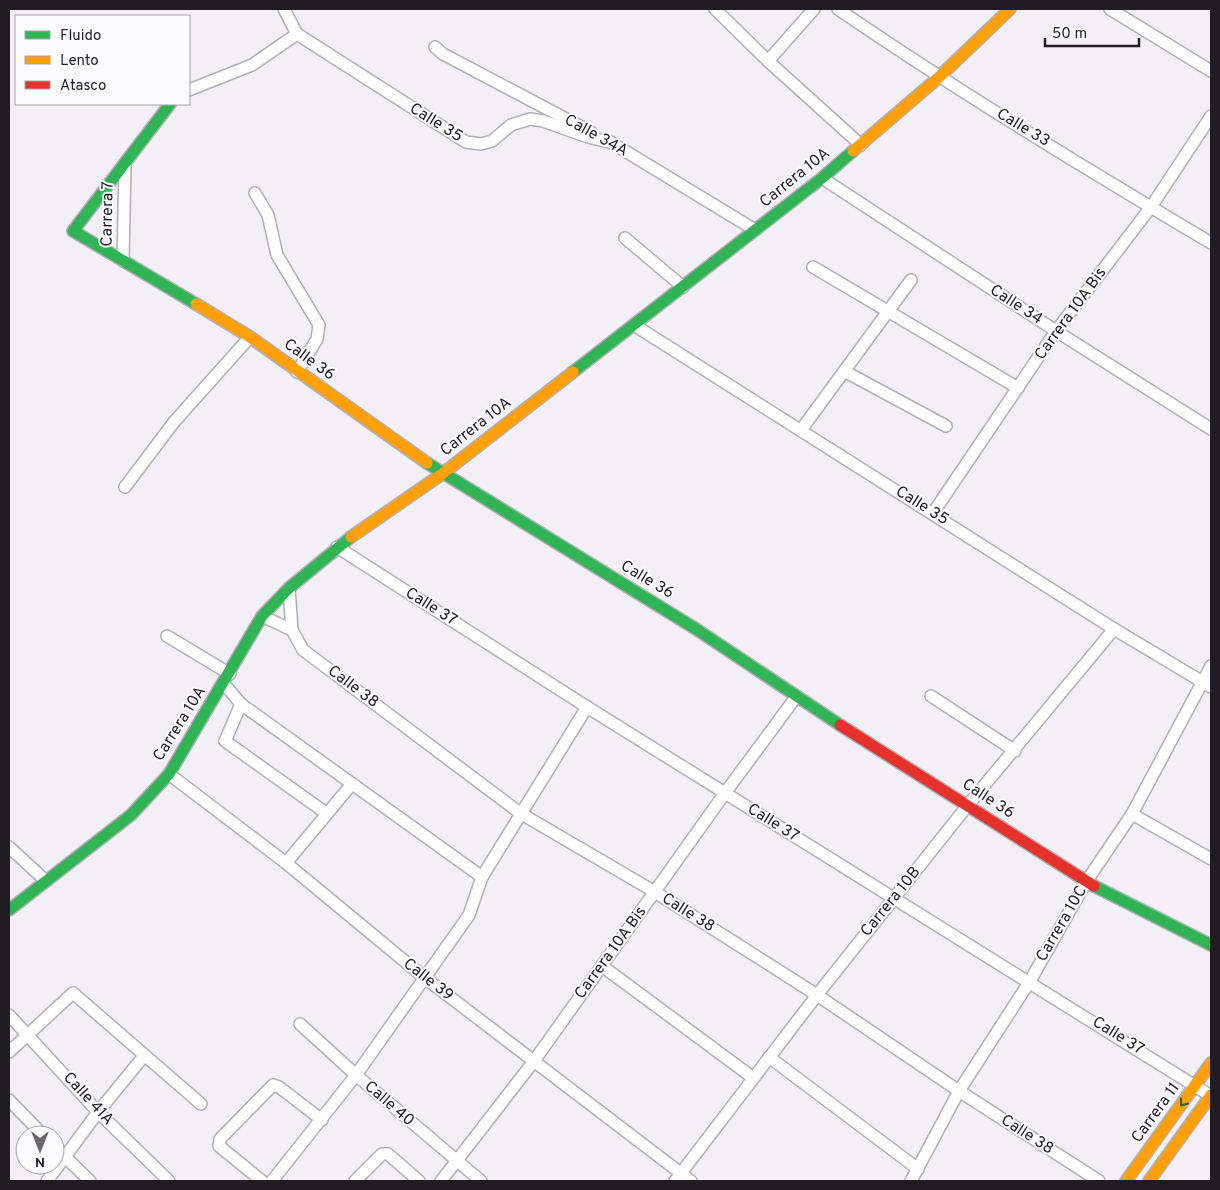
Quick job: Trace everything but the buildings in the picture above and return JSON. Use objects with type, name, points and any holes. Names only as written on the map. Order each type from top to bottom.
[{"type":"street","points":[[190,90],[252,65],[296,34],[284,9]]},
{"type":"street","points":[[715,9],[768,61],[861,145]]},
{"type":"street","points":[[768,61],[814,9]]},
{"type":"street","name":"Calle 33","points":[[838,9],[938,78],[1211,243]]},
{"type":"street","name":"Carrera 10A","points":[[9,910],[131,815],[169,774],[227,679],[262,616],[289,588],[337,547],[442,474],[822,178],[938,78],[1010,9]]},
{"type":"street","points":[[1110,9],[1211,71]]},
{"type":"street","name":"Calle 35","points":[[296,34],[466,142],[480,144],[492,141],[511,125],[530,119],[543,121],[588,137],[612,143]]},
{"type":"street","name":"Calle 34A","points":[[435,47],[443,54],[612,143],[755,230]]},
{"type":"street","name":"Carrera 7","points":[[73,231],[125,166],[169,105]]},
{"type":"street","name":"Carrera 10A Bis","points":[[934,513],[1056,331],[1151,207],[1211,116]]},
{"type":"street","name":"Carrera 7","points":[[123,262],[125,166]]},
{"type":"street","name":"Calle 34","points":[[822,178],[1056,331],[1211,429]]},
{"type":"street","points":[[255,193],[268,215],[277,255],[318,325],[318,339],[297,372]]},
{"type":"street","name":"Calle 36","points":[[73,231],[250,337],[442,474],[696,629],[796,697],[1086,882],[1211,945]]},
{"type":"street","points":[[624,238],[683,287]]},
{"type":"street","points":[[813,267],[1018,388]]},
{"type":"street","points":[[801,430],[911,280]]},
{"type":"street","name":"Calle 35","points":[[634,325],[934,513],[1114,629],[1207,684]]},
{"type":"street","points":[[125,487],[174,422],[250,337]]},
{"type":"street","points":[[844,371],[946,426]]},
{"type":"street","name":"Calle 37","points":[[337,547],[587,707],[894,899],[1030,981],[1211,1096]]},
{"type":"street","points":[[262,616],[292,630],[289,588]]},
{"type":"street","name":"Carrera 10B","points":[[678,1178],[752,1077],[817,994],[968,805],[1015,751],[1114,629]]},
{"type":"street","name":"Calle 38","points":[[292,630],[303,650],[520,813],[655,892],[817,994],[959,1090],[1100,1181]]},
{"type":"street","points":[[167,636],[227,679],[241,704],[351,785],[482,877]]},
{"type":"street","name":"Carrera 10C","points":[[911,1181],[959,1090],[1030,981],[1086,882],[1132,814],[1207,684],[1211,666]]},
{"type":"street","points":[[931,696],[1015,751]]},
{"type":"street","name":"Carrera 10A Bis","points":[[441,1181],[534,1061],[725,793],[796,697]]},
{"type":"street","points":[[241,704],[225,740],[326,813]]},
{"type":"street","points":[[272,1181],[356,1075],[469,915],[482,877],[587,707]]},
{"type":"street","name":"Calle 39","points":[[169,774],[286,863],[425,978],[534,1061],[678,1178],[691,1181]]},
{"type":"street","points":[[286,863],[351,785]]},
{"type":"street","points":[[1132,814],[1211,859]]},
{"type":"street","points":[[9,847],[46,881]]},
{"type":"street","points":[[602,966],[752,1077]]},
{"type":"street","points":[[9,1052],[73,993],[202,1104]]},
{"type":"street","name":"Calle 41A","points":[[9,1015],[98,1112],[169,1181]]},
{"type":"street","name":"Calle 40","points":[[300,1024],[456,1162],[481,1181]]},
{"type":"street","points":[[47,1181],[66,1158],[98,1112],[144,1056]]},
{"type":"street","points":[[769,1057],[918,1169]]},
{"type":"street","name":"Carrera 11","points":[[1126,1181],[1211,1063]]},
{"type":"street","points":[[262,1181],[219,1146],[220,1139],[261,1096],[272,1085],[278,1087],[322,1120]]},
{"type":"street","points":[[1149,1181],[1211,1096]]},
{"type":"street","points":[[9,1100],[33,1125]]},
{"type":"street","points":[[355,1181],[382,1154],[388,1154],[419,1181]]},
{"type":"street","points":[[66,1158],[90,1181]]},
{"type":"traffic: fast","points":[[169,105],[73,231],[196,304]]},
{"type":"traffic: fast","points":[[573,372],[822,178],[853,151]]},
{"type":"traffic: fast","points":[[427,463],[696,629],[840,725]]},
{"type":"traffic: fast","points":[[9,910],[131,815],[169,774],[262,616],[289,588],[351,537]]},
{"type":"traffic: fast","points":[[1094,886],[1211,945]]},
{"type":"traffic: slow","points":[[853,151],[938,78],[1010,9]]},
{"type":"traffic: slow","points":[[196,304],[250,337],[427,463]]},
{"type":"traffic: slow","points":[[351,537],[442,474],[573,372]]},
{"type":"traffic: slow","points":[[1126,1181],[1211,1063]]},
{"type":"traffic: slow","points":[[1149,1181],[1211,1095]]},
{"type":"traffic: jam","points":[[840,725],[1094,886]]}]
